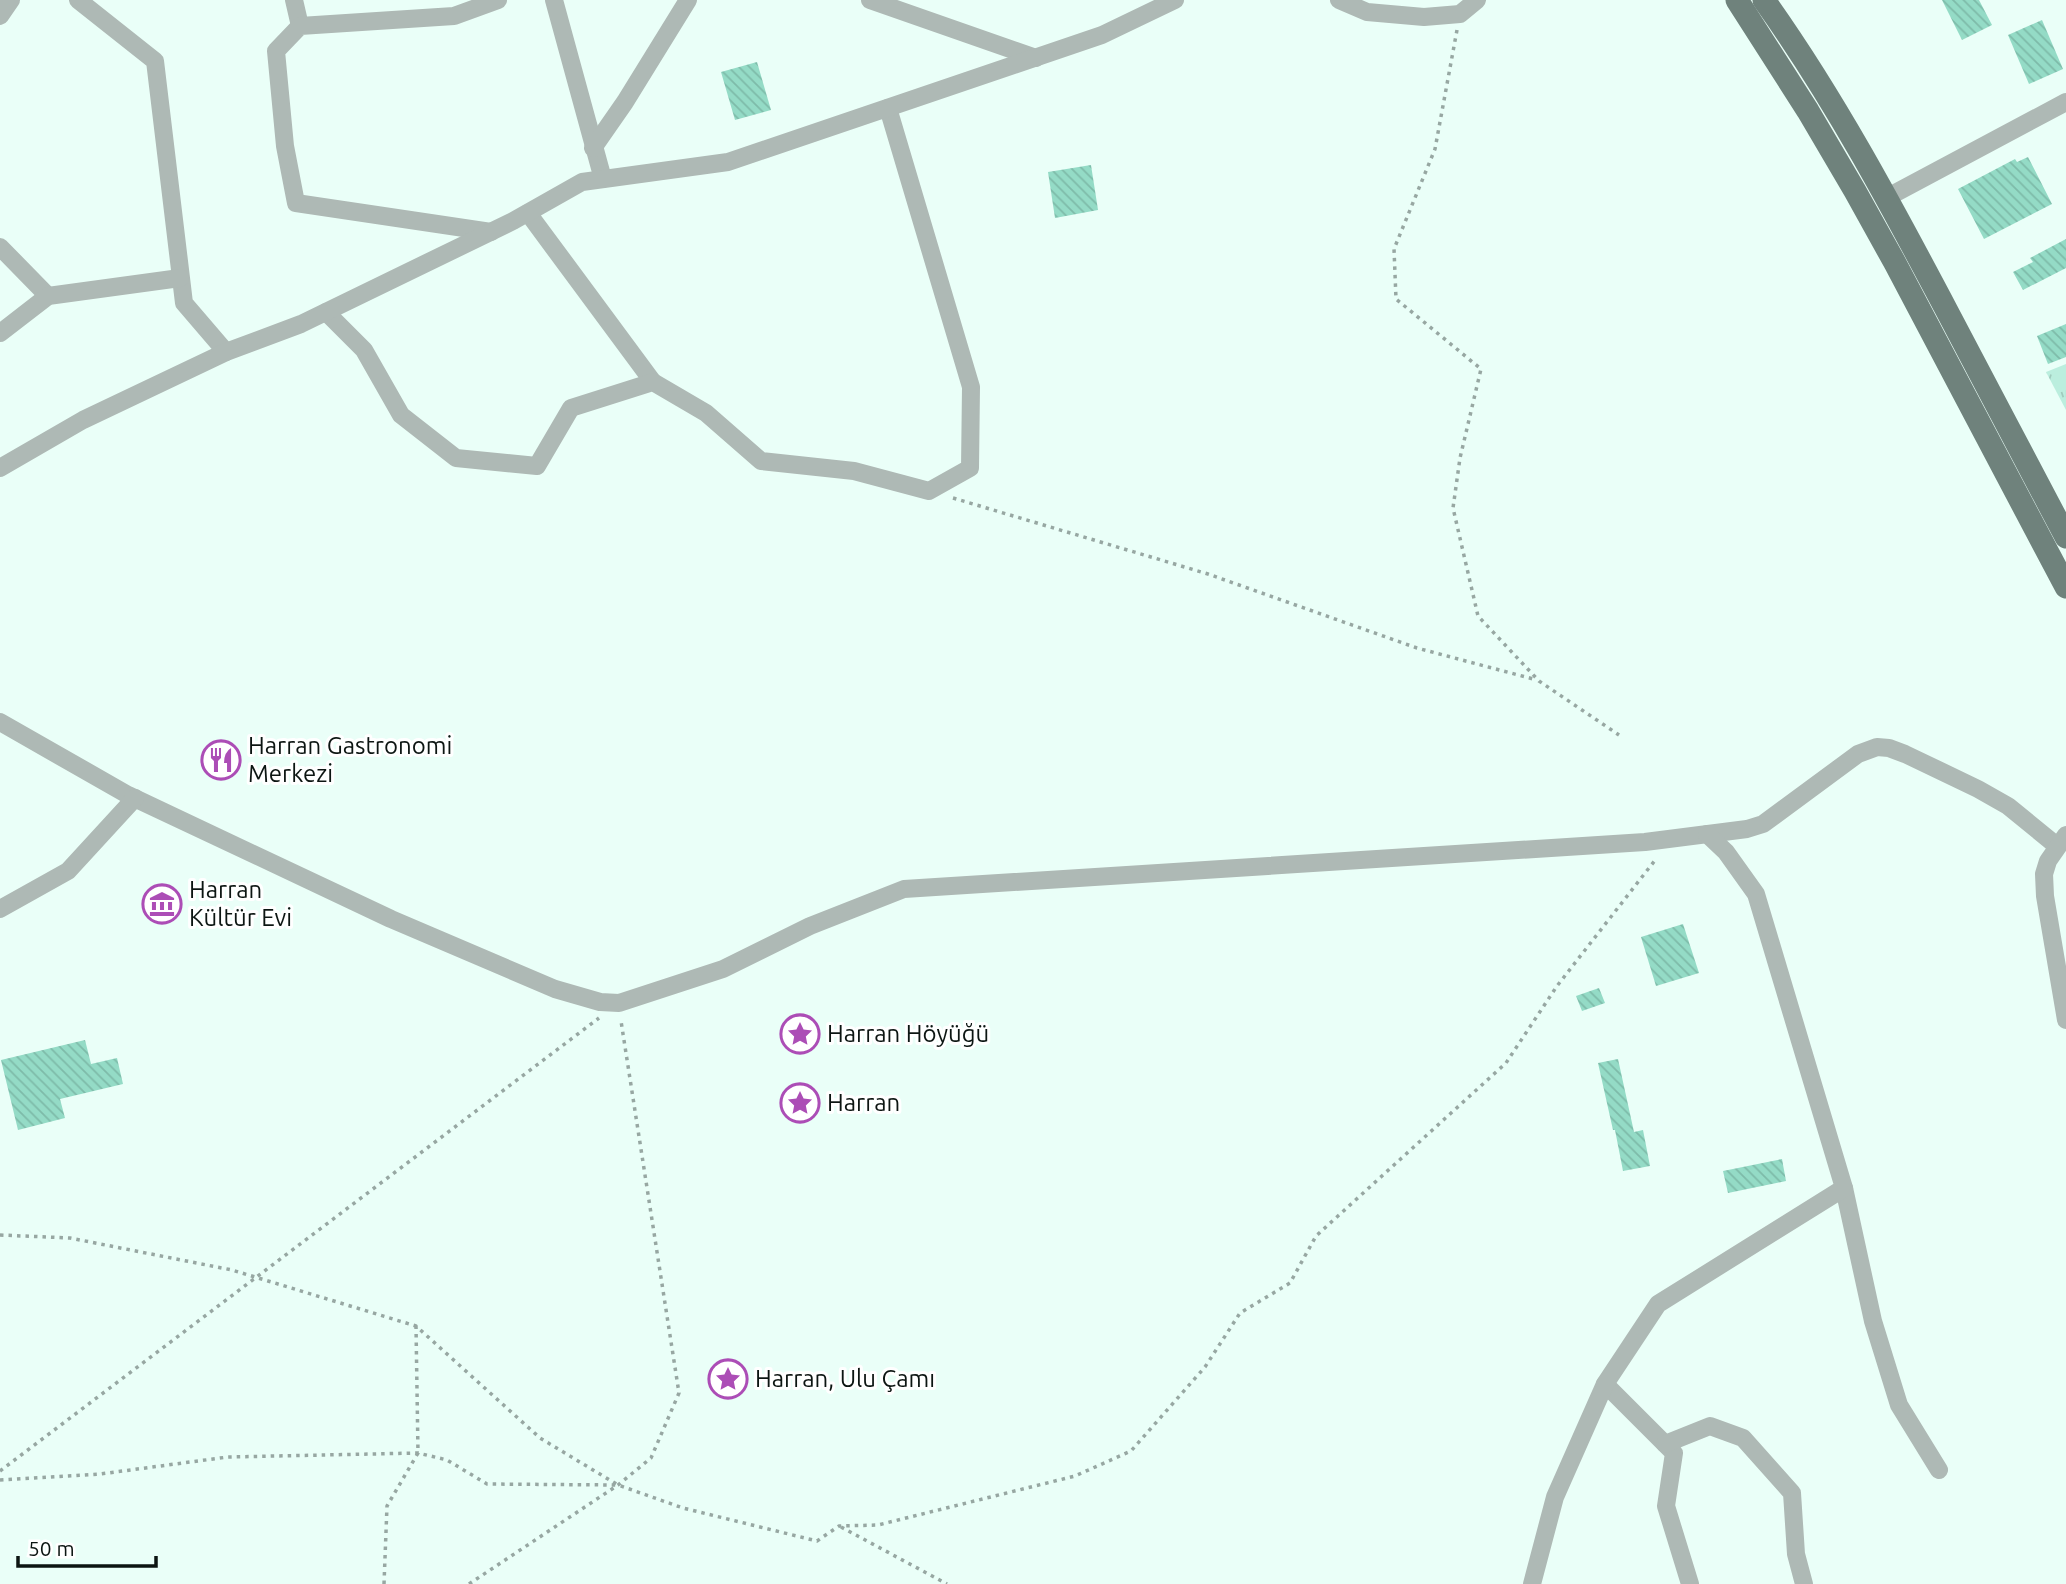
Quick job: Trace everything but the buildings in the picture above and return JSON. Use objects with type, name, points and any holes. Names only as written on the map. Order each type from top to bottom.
[{"type":"main road","points":[[1737,0],[1855,191],[2066,587]]},
{"type":"main road","points":[[1764,0],[1828,99],[1886,198],[2066,537]]},
{"type":"street","points":[[0,16],[11,0]]},
{"type":"street","points":[[78,0],[155,61],[184,303],[226,352]]},
{"type":"street","points":[[294,0],[300,26]]},
{"type":"street","points":[[491,232],[296,203],[285,146],[276,51],[300,26],[454,16],[498,0]]},
{"type":"street","points":[[554,0],[603,179]]},
{"type":"street","points":[[593,148],[688,0]]},
{"type":"street","points":[[870,0],[1036,58]]},
{"type":"street","points":[[0,468],[83,420],[226,352],[301,324],[491,232],[582,182],[728,162],[1102,35],[1175,0]]},
{"type":"street","points":[[1339,0],[1367,12],[1424,17],[1460,14],[1477,0]]},
{"type":"street","points":[[1886,198],[2066,102]]},
{"type":"street","points":[[528,213],[653,382],[705,413],[761,461],[853,471],[929,491],[970,468],[971,387],[888,108]]},
{"type":"street","points":[[0,247],[48,296]]},
{"type":"street","points":[[0,333],[48,296],[180,278]]},
{"type":"street","points":[[326,312],[364,350],[401,415],[456,458],[537,466],[571,408],[653,382]]},
{"type":"street","points":[[0,722],[135,798],[391,919],[555,989],[600,1002],[619,1003],[723,969],[810,926],[904,888],[1645,842],[1747,829],[1763,824],[1858,754],[1877,747],[1889,748],[1978,789],[2064,838],[2048,861],[2044,874],[2045,896],[2066,1020]]},
{"type":"street","points":[[0,909],[68,871],[135,798]]},
{"type":"street","points":[[1707,834],[1726,852],[1756,894],[1844,1188],[1873,1321],[1899,1405],[1939,1470]]},
{"type":"street","points":[[1532,1584],[1555,1497],[1605,1384],[1658,1304],[1844,1188]]},
{"type":"street","points":[[1605,1384],[1674,1454],[1666,1506],[1690,1584]]},
{"type":"street","points":[[1665,1444],[1710,1426],[1743,1438],[1792,1493],[1796,1554],[1804,1584]]},
{"type":"path","points":[[1460,14],[1436,149],[1394,249],[1396,299],[1481,369],[1460,458],[1453,508],[1478,616],[1539,681],[1619,734]]},
{"type":"path","points":[[929,491],[1208,574],[1417,648],[1539,681]]},
{"type":"path","points":[[0,1235],[70,1238],[232,1270],[416,1326],[540,1438],[618,1485],[683,1508],[817,1541],[839,1526],[878,1525],[1075,1476],[1131,1451],[1205,1367],[1240,1313],[1290,1283],[1316,1236],[1506,1063],[1557,986],[1672,838]]},
{"type":"path","points":[[0,1471],[619,1003],[679,1393],[652,1458],[618,1485],[469,1584]]},
{"type":"path","points":[[384,1584],[387,1506],[418,1452],[416,1326]]},
{"type":"path","points":[[0,1480],[100,1474],[228,1457],[418,1452],[447,1460],[487,1485],[618,1485]]},
{"type":"path","points":[[839,1526],[947,1584]]},
{"type":"green space","points":[[2066,364],[2066,410],[2046,372]]},
{"type":"place","name":"Harran Gastronomi Merkezi","points":[[221,760]]},
{"type":"place","name":"Harran Kültür Evi","points":[[162,904]]},
{"type":"place","name":"Harran Höyüğü","points":[[800,1034]]},
{"type":"place","name":"Harran","points":[[800,1103]]},
{"type":"place","name":"Harran, Ulu Çamı","points":[[728,1379]]}]
